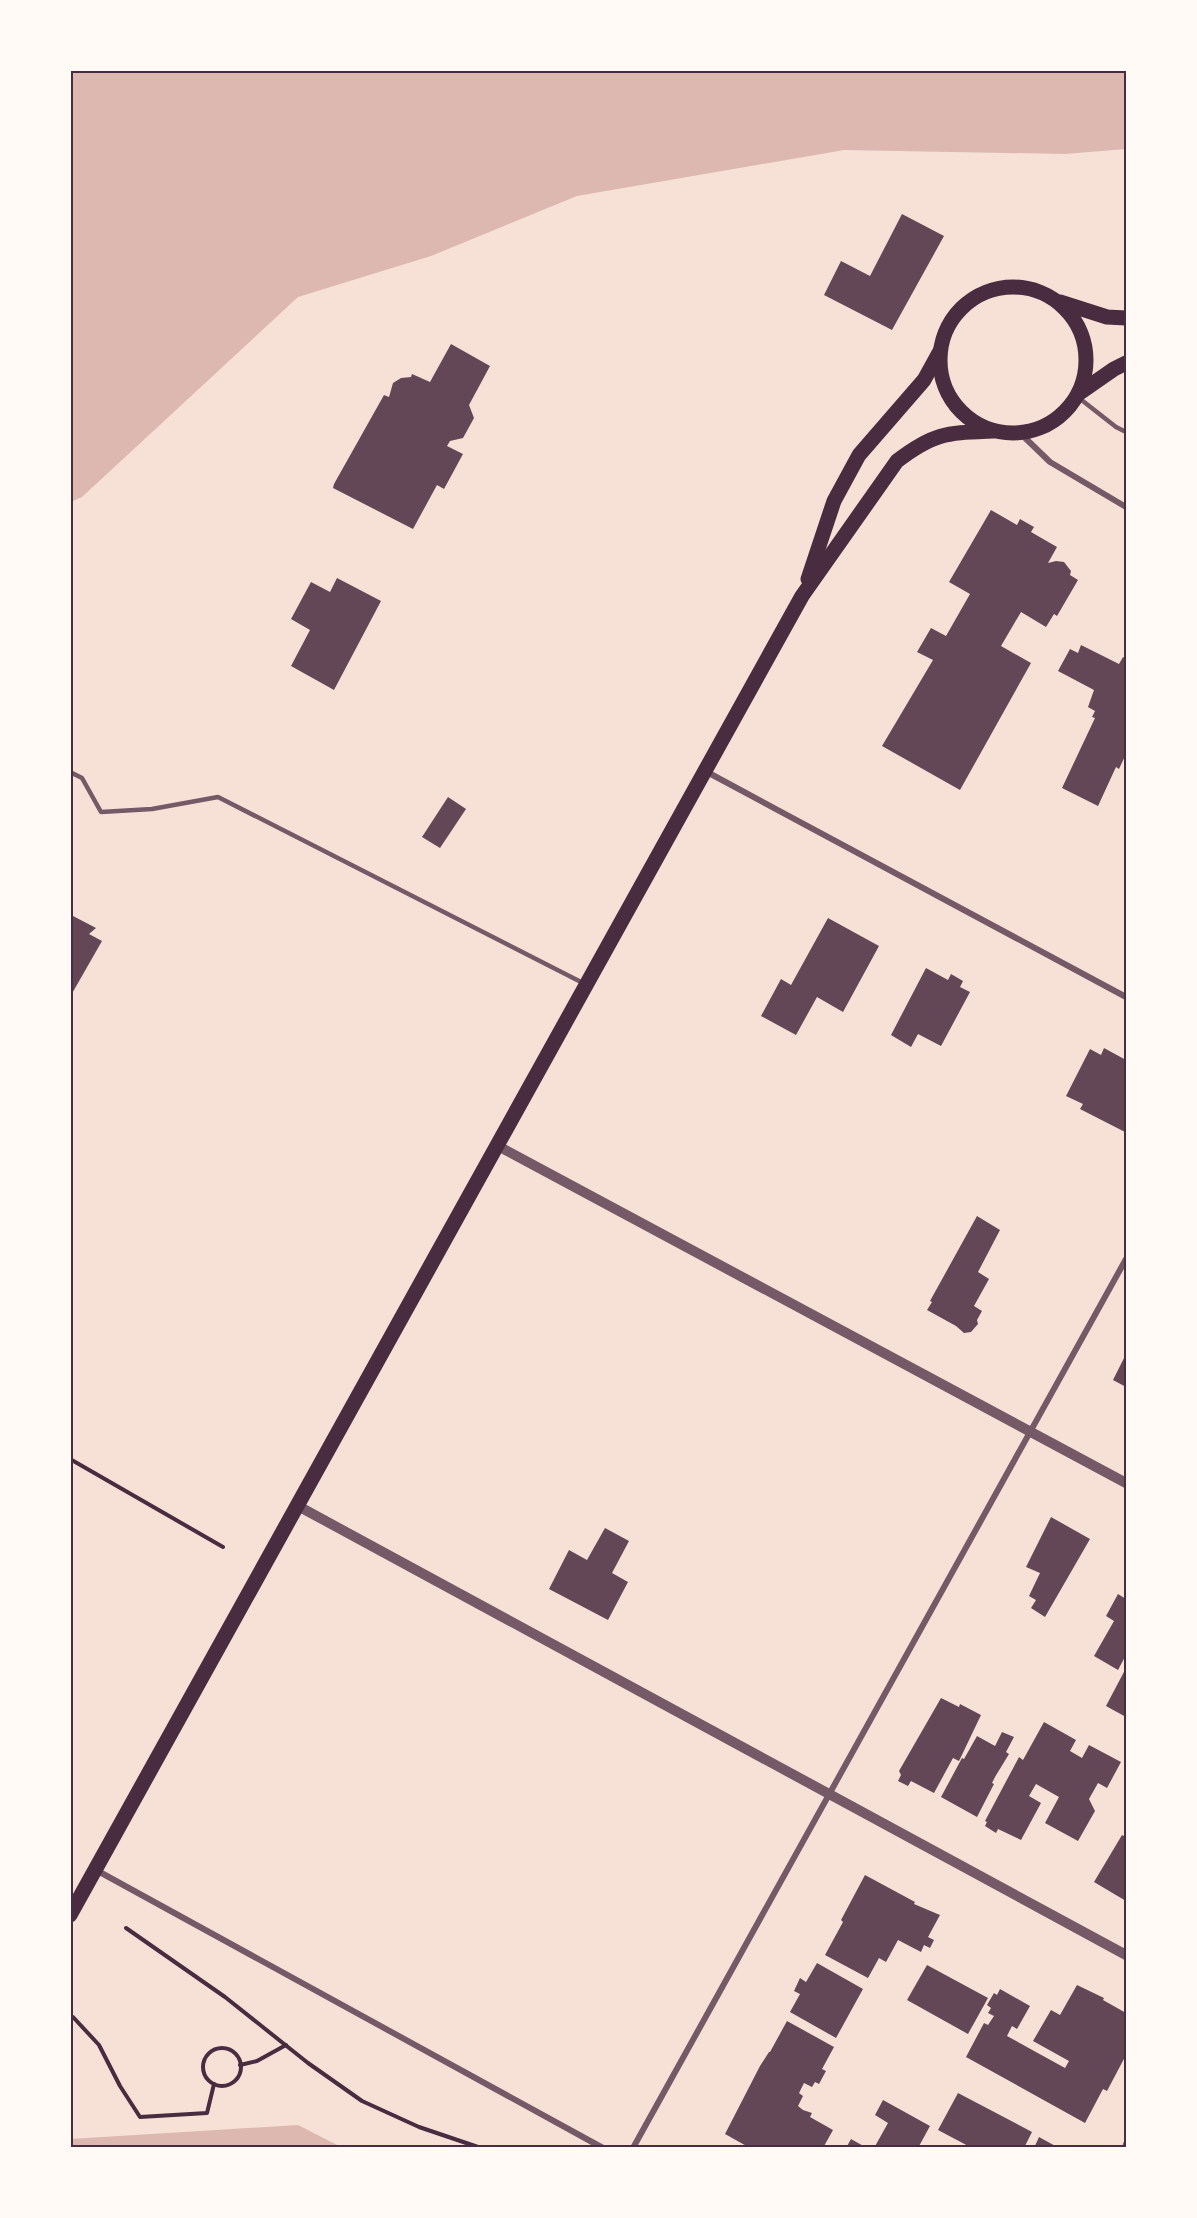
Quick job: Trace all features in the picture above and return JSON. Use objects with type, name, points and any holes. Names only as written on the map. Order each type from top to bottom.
[{"type":"main road","points":[[802,597],[834,501],[860,455],[924,380],[940,351],[948,327],[963,306],[984,293],[1010,287],[1035,290],[1057,302],[1107,317],[1126,318]]},
{"type":"main road","points":[[70,1915],[802,597],[897,461],[932,438],[950,433],[993,431],[1020,433],[1042,427],[1062,414],[1077,395],[1085,375],[1086,354],[1082,334],[1072,316],[1057,302]]},
{"type":"main road","points":[[940,351],[941,372],[947,392],[958,409],[974,422],[993,431]]},
{"type":"main road","points":[[1077,395],[1126,363]]},
{"type":"street","points":[[1020,433],[1050,462],[1126,507]]},
{"type":"street","points":[[705,771],[1126,997]]},
{"type":"street","points":[[498,1146],[1126,1483]]},
{"type":"street","points":[[633,2148],[1126,1259]]},
{"type":"street","points":[[298,1506],[1126,1955]]},
{"type":"street","points":[[96,1870],[603,2148]]},
{"type":"lane","points":[[1077,395],[1116,427],[1126,432]]},
{"type":"lane","points":[[70,772],[82,778],[101,812],[152,809],[218,797],[587,985]]},
{"type":"path","points":[[70,1460],[224,1547]]},
{"type":"path","points":[[126,1928],[225,1997],[362,2101],[419,2127],[481,2148]]},
{"type":"path","points":[[73,2018],[99,2045],[120,2086],[140,2117],[207,2113],[214,2084]]},
{"type":"path","points":[[240,2065],[256,2061],[286,2045]]},
{"type":"path","points":[[225,2048],[236,2054],[240,2065],[238,2077],[227,2085],[214,2084],[205,2076],[203,2064],[213,2050],[225,2048]]},
{"type":"shaded area","points":[[70,71],[1126,71],[1126,149],[1065,154],[844,150],[577,196],[431,256],[298,297],[82,497],[71,502]]},
{"type":"shaded area","points":[[298,2125],[341,2147],[71,2147],[71,2139]]},
{"type":"building","points":[[902,214],[944,236],[892,330],[824,295],[841,261],[870,276]]},
{"type":"building","points":[[451,344],[490,366],[469,405],[474,418],[463,438],[450,441],[447,446],[463,454],[444,489],[437,485],[413,529],[333,488],[384,395],[389,397],[393,383],[401,378],[411,377],[412,374],[430,382]]},
{"type":"building","points":[[991,510],[1017,525],[1020,519],[1034,527],[1031,532],[1057,547],[1048,563],[1064,562],[1071,571],[1070,575],[1078,580],[1057,616],[1054,614],[1046,627],[1021,612],[1001,646],[1031,663],[960,790],[882,746],[933,660],[917,652],[931,628],[946,636],[970,594],[949,582]]},
{"type":"building","points":[[337,578],[381,601],[334,690],[291,666],[310,630],[291,619],[311,582],[330,592]]},
{"type":"building","points":[[1081,645],[1119,664],[1123,657],[1126,659],[1126,754],[1119,769],[1116,767],[1098,806],[1062,788],[1095,718],[1092,717],[1095,711],[1088,707],[1094,690],[1058,671],[1070,649],[1078,653]]},
{"type":"building","points":[[448,797],[466,809],[440,848],[422,837]]},
{"type":"building","points":[[73,916],[96,928],[89,934],[102,941],[70,997],[70,917]]},
{"type":"building","points":[[828,918],[879,946],[843,1012],[817,997],[796,1035],[761,1016],[781,979],[791,985]]},
{"type":"building","points":[[926,968],[948,980],[951,974],[963,981],[960,987],[970,992],[941,1046],[918,1034],[911,1047],[891,1035]]},
{"type":"building","points":[[1104,1048],[1126,1060],[1125,1132],[1080,1109],[1083,1104],[1066,1096],[1090,1049],[1101,1055]]},
{"type":"building","points":[[977,1216],[1000,1230],[978,1272],[989,1279],[974,1306],[982,1311],[977,1320],[978,1324],[971,1332],[964,1333],[927,1310]]},
{"type":"building","points":[[1126,1354],[1126,1387],[1113,1380]]},
{"type":"building","points":[[1051,1517],[1090,1539],[1045,1617],[1031,1608],[1036,1600],[1029,1596],[1040,1573],[1026,1567]]},
{"type":"building","points":[[605,1528],[629,1541],[612,1573],[628,1582],[608,1620],[549,1589],[569,1550],[587,1560]]},
{"type":"building","points":[[1118,1594],[1126,1599],[1126,1655],[1118,1670],[1094,1656],[1114,1621],[1106,1616]]},
{"type":"building","points":[[1126,1668],[1126,1717],[1106,1706]]},
{"type":"building","points":[[941,1698],[959,1707],[960,1704],[981,1715],[959,1761],[953,1758],[934,1793],[911,1781],[908,1786],[898,1781],[901,1775],[899,1771]]},
{"type":"building","points":[[1044,1722],[1076,1740],[1070,1751],[1082,1758],[1089,1745],[1121,1762],[1107,1788],[1098,1783],[1089,1799],[1095,1811],[1078,1841],[1045,1823],[1059,1797],[1036,1784],[1029,1796],[1041,1803],[1021,1840],[998,1829],[996,1833],[985,1826],[987,1822],[985,1821],[1019,1757],[1023,1760]]},
{"type":"building","points":[[1002,1732],[1014,1737],[1006,1752],[1009,1754],[995,1777],[992,1783],[994,1784],[977,1817],[941,1797],[977,1736],[995,1746]]},
{"type":"building","points":[[1122,1835],[1126,1837],[1126,1901],[1094,1882]]},
{"type":"building","points":[[865,1875],[915,1902],[914,1904],[940,1915],[928,1937],[934,1940],[930,1948],[924,1945],[921,1952],[898,1940],[886,1962],[879,1958],[868,1978],[825,1955]]},
{"type":"building","points":[[817,1963],[863,1989],[836,2038],[790,2012],[800,1994],[794,1991],[800,1978],[806,1982]]},
{"type":"building","points":[[927,1965],[988,1998],[968,2034],[907,2000]]},
{"type":"building","points":[[1077,1985],[1104,1998],[1103,2000],[1126,2013],[1126,2055],[1107,2091],[1103,2089],[1085,2123],[966,2057],[984,2023],[988,2025],[994,2016],[988,2013],[991,2008],[987,2005],[994,1993],[997,1995],[1000,1989],[1030,2006],[1017,2029],[1012,2026],[1007,2036],[1065,2068],[1069,2061],[1033,2041],[1051,2010],[1060,2015]]},
{"type":"building","points":[[787,2021],[834,2047],[822,2069],[826,2071],[819,2084],[815,2082],[812,2087],[804,2083],[799,2093],[803,2096],[798,2106],[812,2113],[810,2117],[833,2130],[823,2148],[750,2148],[725,2134],[760,2066]]},
{"type":"building","points":[[958,2093],[1032,2132],[1024,2148],[972,2148],[938,2130]]},
{"type":"building","points":[[883,2100],[930,2126],[918,2148],[874,2148],[888,2123],[875,2115]]},
{"type":"building","points":[[1039,2137],[1059,2148],[1034,2148]]},
{"type":"building","points":[[851,2139],[867,2148],[846,2148]]}]
